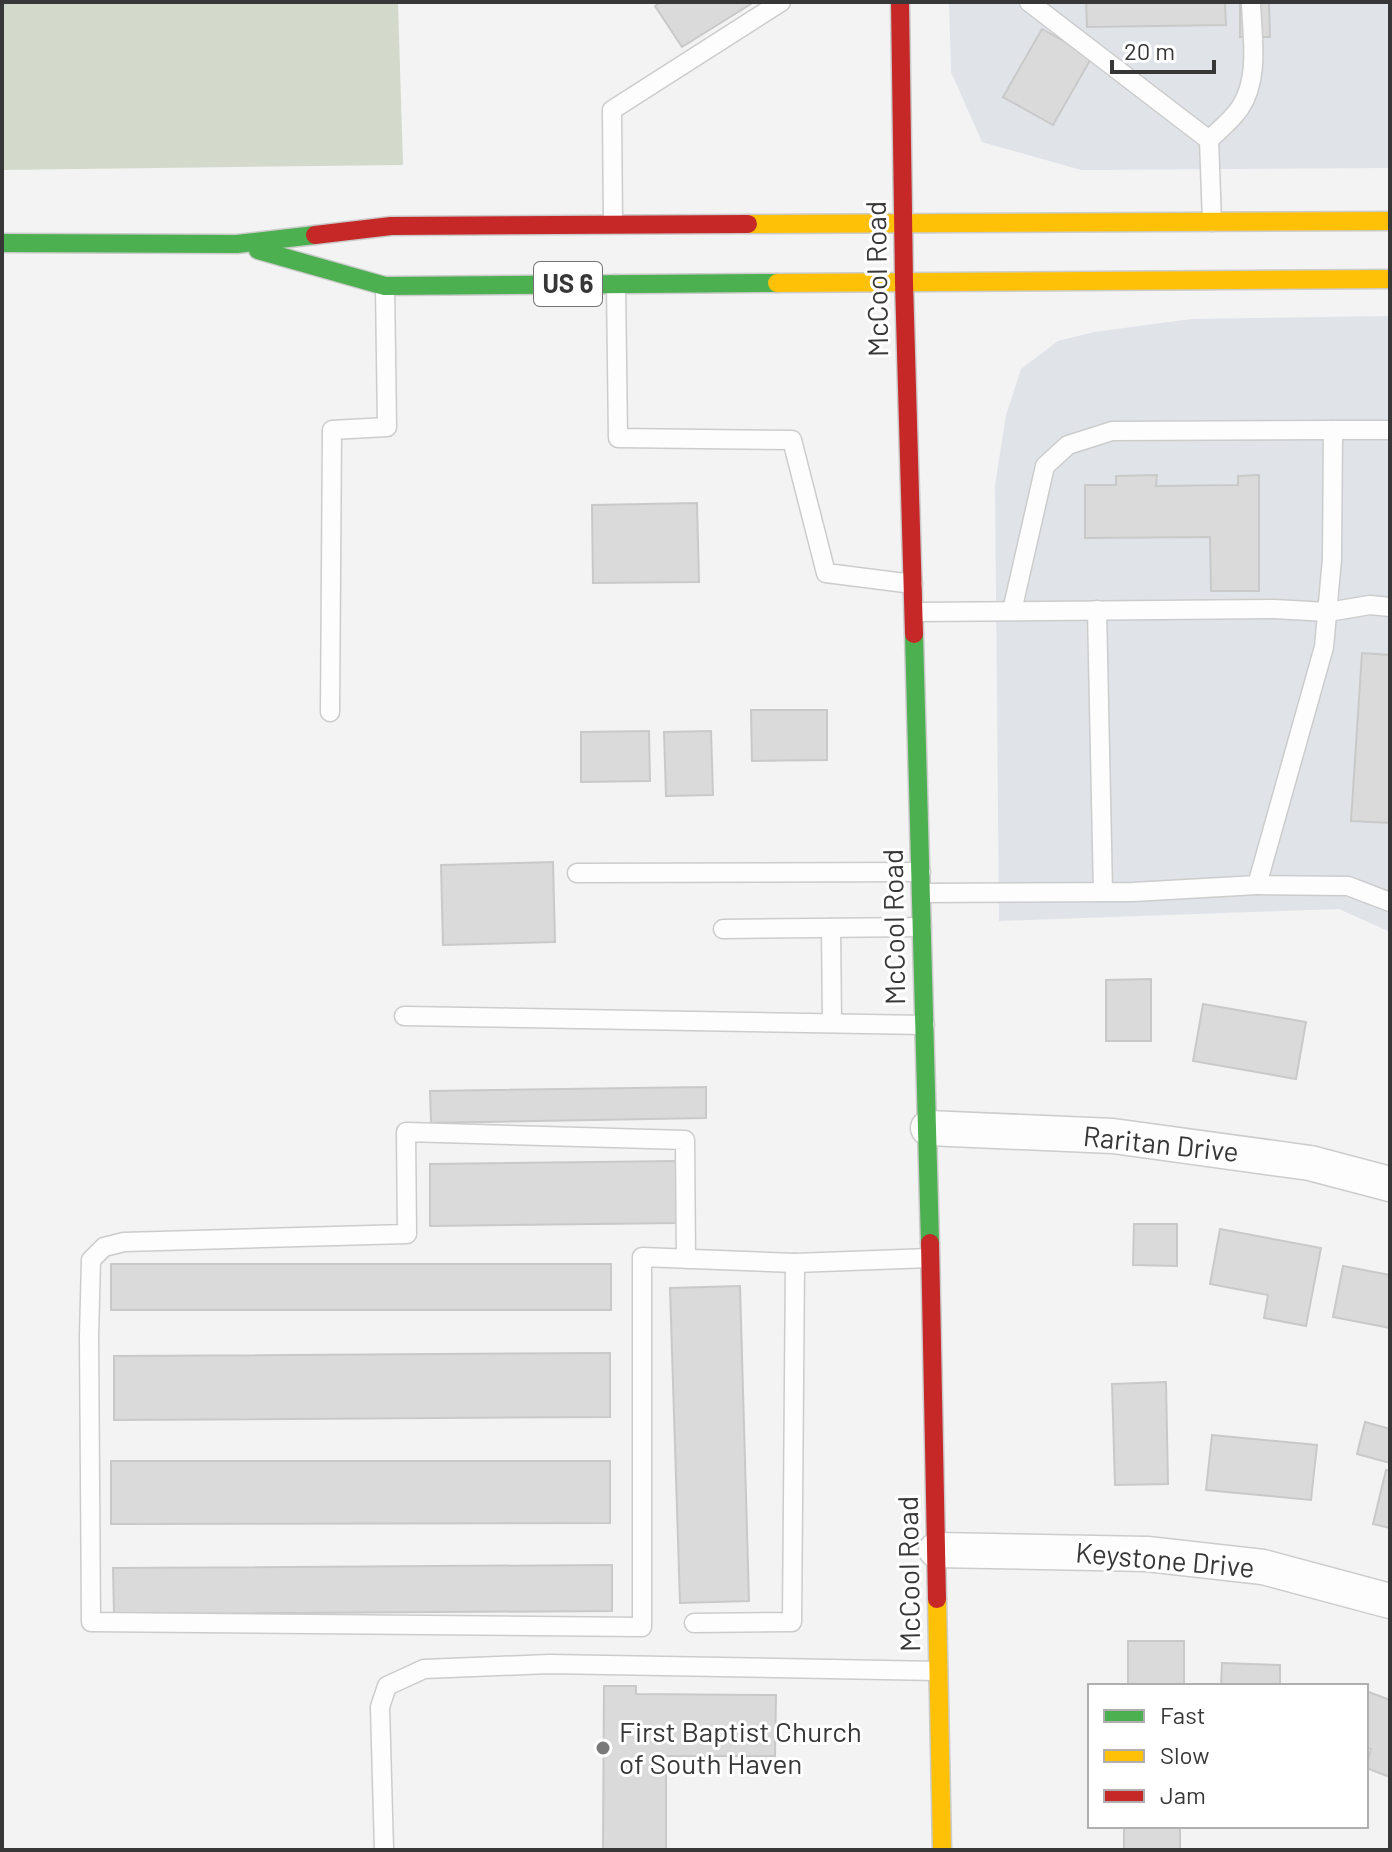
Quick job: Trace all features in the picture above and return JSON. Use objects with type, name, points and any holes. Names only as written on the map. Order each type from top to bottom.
[{"type":"main road","name":"McCool Road","points":[[900,2],[904,282],[928,1128],[942,1850]]},
{"type":"main road","name":"US 6","points":[[2,243],[237,244],[391,226],[1390,221]]},
{"type":"main road","name":"US 6","points":[[237,244],[385,286],[1390,279]]},
{"type":"street","name":"Raritan Drive","points":[[928,1128],[1113,1136],[1310,1163],[1390,1184]]},
{"type":"street","name":"Keystone Drive","points":[[936,1550],[1147,1554],[1263,1567],[1390,1601]]},
{"type":"lane","points":[[613,224],[612,110],[781,2]]},
{"type":"lane","points":[[1029,2],[1209,140]]},
{"type":"lane","points":[[1212,222],[1209,140],[1239,110],[1250,89],[1253,67],[1251,2]]},
{"type":"lane","points":[[616,284],[618,438],[792,440],[826,573],[913,584]]},
{"type":"lane","points":[[330,712],[332,430],[387,427],[385,286]]},
{"type":"lane","points":[[1257,885],[1324,647],[1332,559],[1333,430]]},
{"type":"lane","points":[[1012,611],[1045,466],[1068,445],[1112,431],[1390,430]]},
{"type":"lane","points":[[914,612],[1274,609],[1328,612],[1370,605],[1390,607]]},
{"type":"lane","points":[[1097,610],[1103,892]]},
{"type":"lane","points":[[577,873],[921,872]]},
{"type":"lane","points":[[921,893],[1103,892],[1257,885],[1348,886],[1390,902]]},
{"type":"lane","points":[[723,929],[922,927]]},
{"type":"lane","points":[[831,928],[832,1023]]},
{"type":"lane","points":[[404,1016],[925,1025]]},
{"type":"lane","points":[[686,1259],[685,1140],[406,1132],[407,1234],[124,1242],[104,1247],[91,1260],[91,1622],[642,1627],[642,1257],[686,1259],[795,1263],[930,1258]]},
{"type":"lane","points":[[694,1623],[792,1622],[795,1263]]},
{"type":"lane","points":[[384,1850],[380,1707],[387,1686],[424,1669],[549,1664],[938,1671]]},
{"type":"shaded area","points":[[949,2],[1390,2],[1390,168],[1081,170],[982,142],[951,72]]},
{"type":"shaded area","points":[[1390,316],[1390,932],[1339,909],[999,921],[995,485],[1006,415],[1021,369],[1058,341],[1094,332],[1192,319]]},
{"type":"green space","points":[[2,2],[398,2],[403,165],[2,170]]},
{"type":"building","points":[[661,2],[754,2],[682,47],[655,6]]},
{"type":"building","points":[[1086,2],[1225,2],[1226,25],[1087,27]]},
{"type":"building","points":[[1240,2],[1269,2],[1270,37],[1240,37]]},
{"type":"building","points":[[1042,29],[1092,57],[1053,125],[1003,97]]},
{"type":"building","points":[[1157,475],[1156,486],[1238,485],[1238,476],[1259,475],[1259,591],[1211,591],[1210,537],[1085,538],[1085,485],[1116,485],[1116,476]]},
{"type":"building","points":[[697,503],[699,582],[593,583],[592,505]]},
{"type":"building","points":[[1362,653],[1390,655],[1390,823],[1351,821]]},
{"type":"building","points":[[751,710],[827,710],[827,760],[752,761]]},
{"type":"building","points":[[649,731],[650,781],[581,782],[581,732]]},
{"type":"building","points":[[711,731],[713,795],[666,796],[664,732]]},
{"type":"building","points":[[553,862],[555,942],[443,945],[441,865]]},
{"type":"building","points":[[1151,979],[1151,1041],[1106,1041],[1106,980]]},
{"type":"building","points":[[1203,1004],[1306,1022],[1296,1079],[1193,1061]]},
{"type":"building","points":[[706,1087],[706,1118],[431,1123],[430,1091]]},
{"type":"building","points":[[677,1161],[678,1223],[430,1226],[430,1164]]},
{"type":"building","points":[[1134,1224],[1177,1224],[1177,1266],[1133,1265]]},
{"type":"building","points":[[1220,1229],[1321,1248],[1306,1326],[1264,1318],[1268,1295],[1210,1284]]},
{"type":"building","points":[[111,1264],[611,1264],[611,1310],[111,1310]]},
{"type":"building","points":[[1343,1266],[1390,1275],[1390,1328],[1333,1317]]},
{"type":"building","points":[[740,1286],[749,1601],[680,1603],[670,1288]]},
{"type":"building","points":[[610,1353],[610,1417],[114,1420],[114,1356]]},
{"type":"building","points":[[1166,1382],[1168,1484],[1115,1485],[1112,1384]]},
{"type":"building","points":[[1365,1422],[1390,1429],[1390,1463],[1357,1454]]},
{"type":"building","points":[[1212,1435],[1317,1445],[1311,1500],[1206,1490]]},
{"type":"building","points":[[111,1461],[610,1461],[610,1523],[111,1524]]},
{"type":"building","points":[[1386,1470],[1390,1471],[1390,1528],[1373,1524]]},
{"type":"building","points":[[612,1565],[612,1611],[114,1614],[113,1568]]},
{"type":"building","points":[[1128,1641],[1184,1641],[1184,1684],[1128,1684]]},
{"type":"building","points":[[1222,1663],[1280,1665],[1280,1684],[1221,1684]]},
{"type":"building","name":"First Baptist Church of South Haven","points":[[604,1686],[636,1686],[636,1694],[776,1695],[775,1756],[666,1756],[666,1850],[603,1850]]},
{"type":"building","points":[[1368,1692],[1390,1700],[1390,1777],[1368,1769],[1371,1749],[1368,1748]]},
{"type":"building","points":[[1124,1828],[1180,1828],[1180,1850],[1124,1850]]},
{"type":"traffic: fast","points":[[2,243],[237,244],[315,235]]},
{"type":"traffic: fast","points":[[258,250],[385,286],[777,283]]},
{"type":"traffic: fast","points":[[914,634],[930,1243]]},
{"type":"traffic: slow","points":[[748,224],[1390,221]]},
{"type":"traffic: slow","points":[[777,283],[1390,279]]},
{"type":"traffic: slow","points":[[937,1599],[942,1850]]},
{"type":"traffic: jam","points":[[900,2],[914,634]]},
{"type":"traffic: jam","points":[[315,235],[391,226],[748,224]]},
{"type":"traffic: jam","points":[[930,1243],[937,1599]]},
{"type":"place","name":"First Baptist Church of South Haven","points":[[603,1748]]}]
